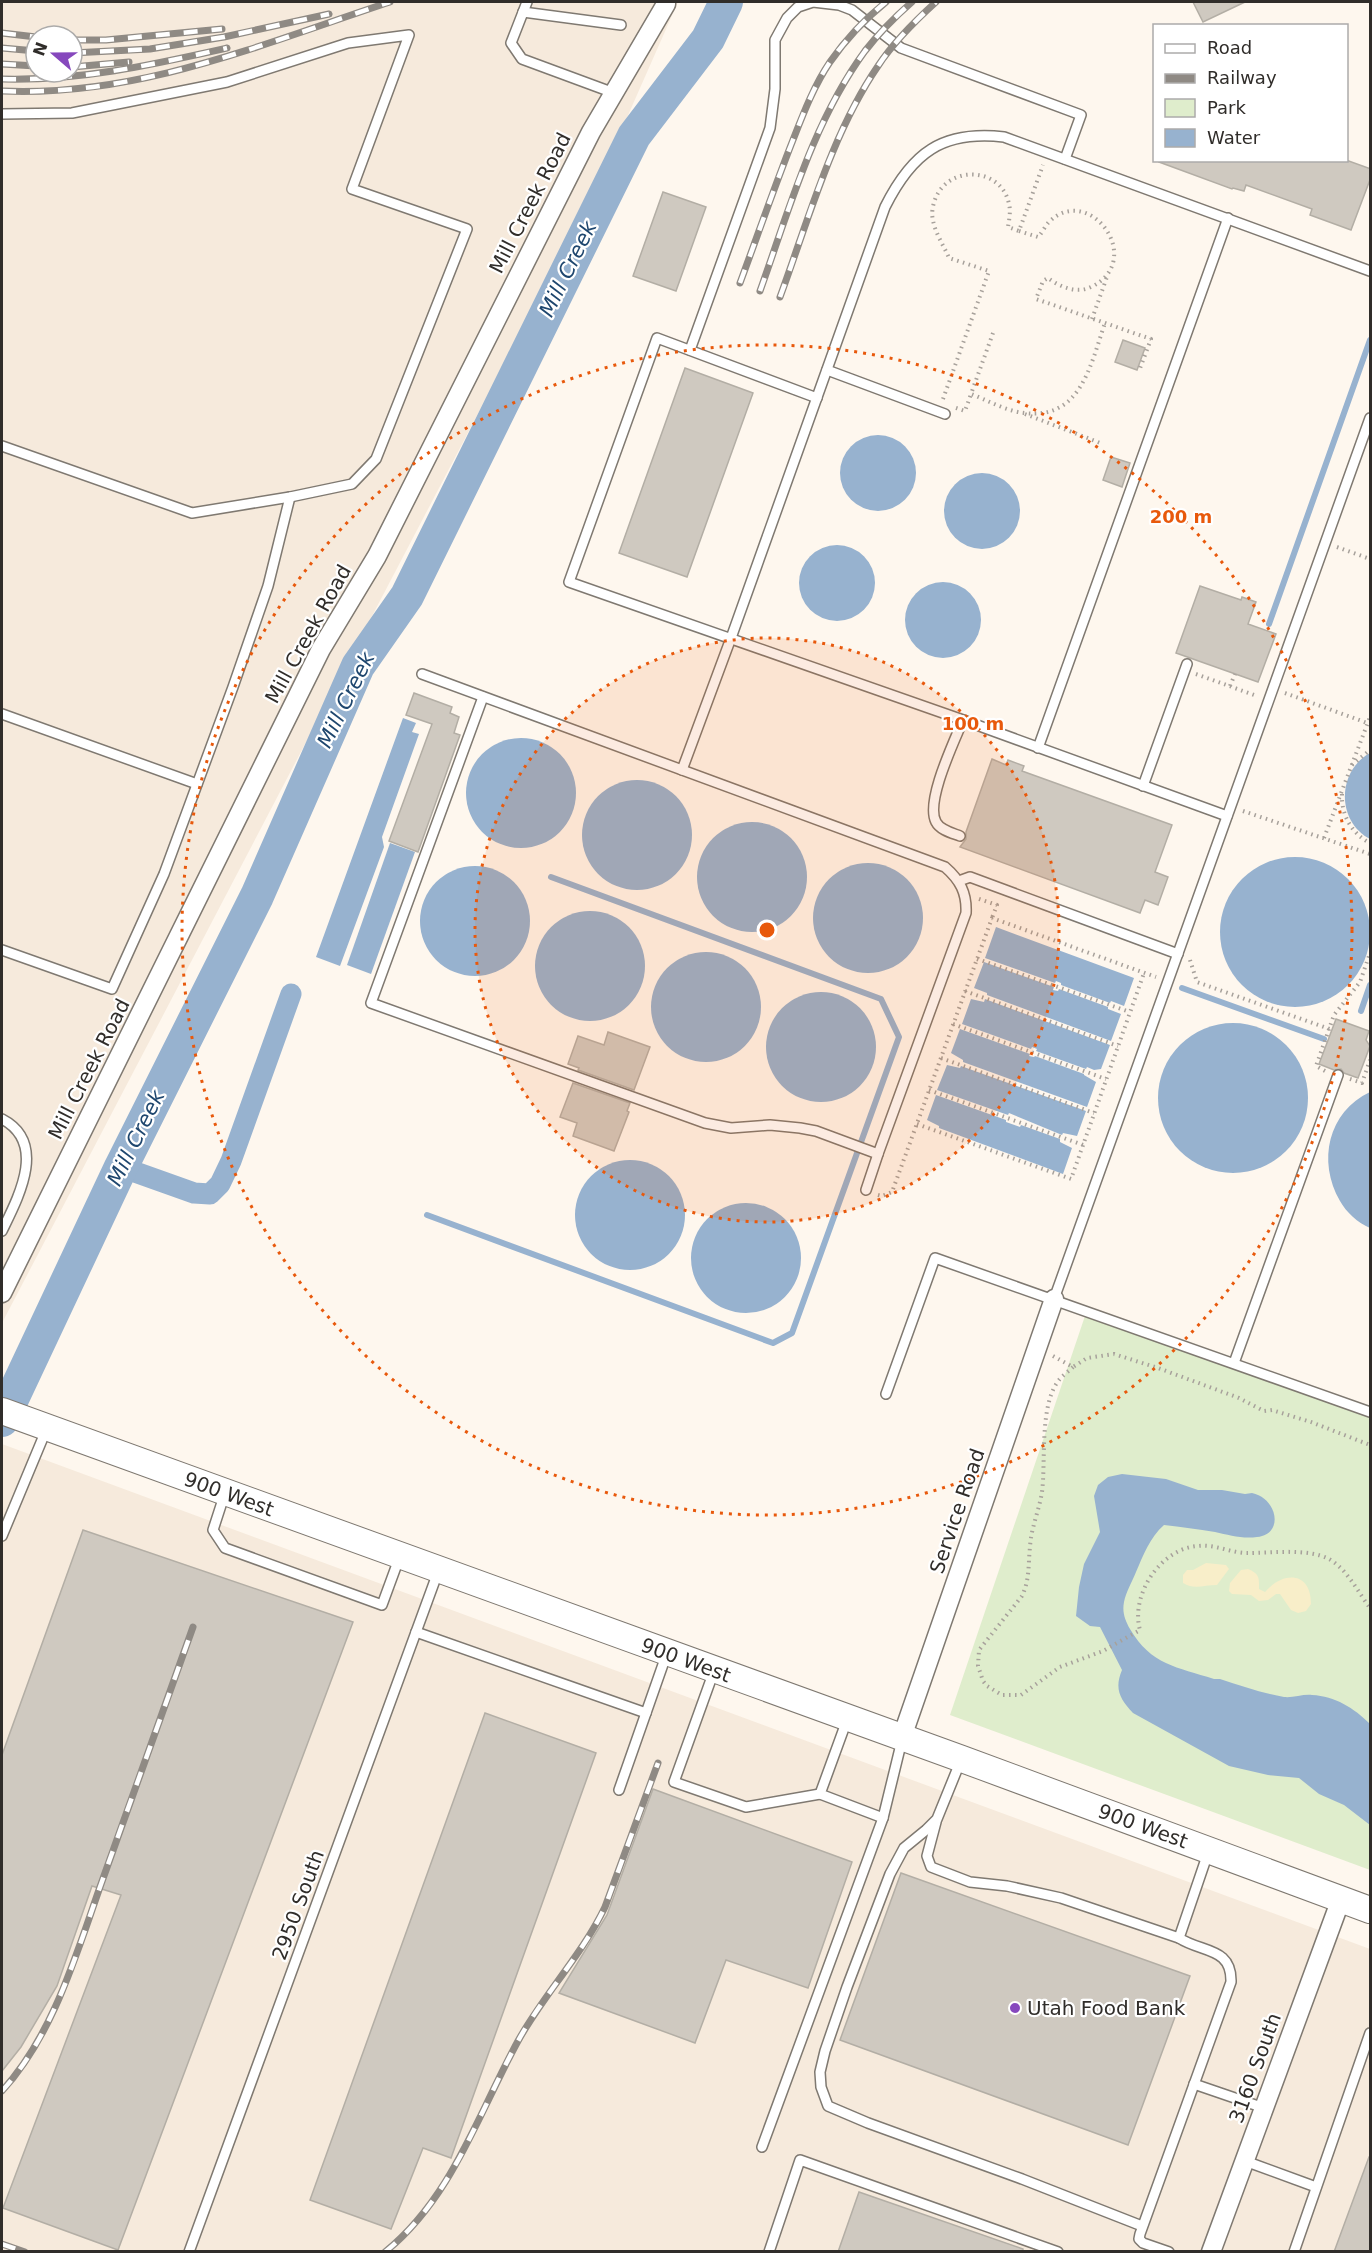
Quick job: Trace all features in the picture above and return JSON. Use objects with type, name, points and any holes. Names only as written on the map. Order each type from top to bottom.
[{"type":"main road","name":"900 West","points":[[12,1415],[902,1737],[1371,1910]]},
{"type":"street","name":"Mill Creek Road","points":[[2,1293],[321,649],[377,556],[591,132],[667,3]]},
{"type":"street","name":"Service Road","points":[[902,1737],[1054,1299]]},
{"type":"street","name":"3160 South","points":[[1211,2252],[1341,1899]]},
{"type":"lane","points":[[527,2],[512,43],[522,58],[614,93]]},
{"type":"lane","points":[[690,350],[770,128],[775,88],[775,40],[780,28],[798,7],[813,2],[840,5],[852,10],[901,48],[1081,115],[1065,159]]},
{"type":"lane","points":[[523,12],[621,25]]},
{"type":"lane","points":[[2,114],[84,111],[226,82],[348,43],[409,35],[352,189],[467,229],[376,459],[352,484],[192,513],[2,446]]},
{"type":"lane","points":[[682,770],[885,207],[896,185],[920,156],[936,146],[972,135],[1004,137],[1371,271]]},
{"type":"lane","points":[[1038,748],[1228,218]]},
{"type":"lane","points":[[817,398],[657,338],[569,582],[963,720],[1227,816]]},
{"type":"lane","points":[[827,370],[945,414]]},
{"type":"lane","points":[[1054,1299],[1371,418]]},
{"type":"lane","points":[[2,950],[112,989],[164,874],[197,784],[268,586],[290,497]]},
{"type":"lane","points":[[1143,786],[1186,667]]},
{"type":"lane","points":[[422,674],[945,867],[959,881],[965,894],[966,913],[866,1190]]},
{"type":"lane","points":[[483,697],[371,1003],[705,1123],[731,1128],[792,1126],[816,1131],[878,1154]]},
{"type":"lane","points":[[2,714],[197,784]]},
{"type":"lane","points":[[960,836],[947,832],[937,824],[934,798],[963,720]]},
{"type":"lane","points":[[959,881],[970,877],[1178,954]]},
{"type":"lane","points":[[1234,1363],[1338,1075]]},
{"type":"lane","points":[[2,1119],[18,1132],[26,1148],[27,1156],[22,1185],[2,1231]]},
{"type":"lane","points":[[886,1394],[934,1258],[1371,1412]]},
{"type":"lane","points":[[2,1536],[47,1428]]},
{"type":"lane","points":[[225,1493],[213,1530],[225,1548],[382,1605],[400,1556]]},
{"type":"lane","name":"2950 South","points":[[189,2252],[439,1570]]},
{"type":"lane","points":[[417,1632],[646,1713]]},
{"type":"lane","points":[[619,1790],[667,1653]]},
{"type":"lane","points":[[715,1670],[674,1782],[746,1807],[820,1794],[882,1818]]},
{"type":"lane","points":[[820,1794],[848,1718]]},
{"type":"lane","points":[[762,2147],[882,1818],[902,1737]]},
{"type":"lane","points":[[962,1759],[937,1819],[927,1856],[931,1867],[970,1882],[1012,1887],[1061,1898],[1179,1938],[1222,1956],[1229,1965],[1231,1982],[1139,2239],[1143,2243],[1169,2252]]},
{"type":"lane","points":[[937,1819],[904,1848],[890,1874],[851,1976],[820,2072],[821,2087],[828,2106],[1142,2226]]},
{"type":"lane","points":[[1179,1938],[1209,1851]]},
{"type":"lane","points":[[1294,2252],[1371,2033]]},
{"type":"lane","points":[[1194,2084],[1264,2108]]},
{"type":"lane","points":[[770,2252],[800,2160],[1058,2252]]},
{"type":"lane","points":[[1245,2161],[1316,2187]]},
{"type":"path","points":[[1019,231],[1048,153]]},
{"type":"path","points":[[993,333],[965,411],[941,403],[989,271],[949,258],[932,219],[935,200],[948,181],[958,176],[970,174],[984,176],[1001,188],[1007,196],[1011,213],[1008,227],[1019,231],[1038,237],[1049,222],[1075,212],[1086,213],[1102,222],[1113,238],[1114,258],[1092,319]]},
{"type":"path","points":[[1110,268],[1097,284],[1088,288],[1067,288],[1048,278],[1043,281],[1036,299],[1151,339],[1139,371]]},
{"type":"path","points":[[1022,413],[1050,411],[1062,406],[1078,392],[1085,381],[1105,324]]},
{"type":"path","points":[[971,394],[1103,444]]},
{"type":"path","points":[[1325,543],[1371,560]]},
{"type":"path","points":[[1186,667],[1269,700]]},
{"type":"path","points":[[1230,686],[1235,674]]},
{"type":"path","points":[[1273,689],[1369,723]]},
{"type":"path","points":[[1324,838],[1371,717]]},
{"type":"path","points":[[1371,750],[1352,765],[1341,797],[1344,813],[1352,828],[1363,839],[1371,843]]},
{"type":"path","points":[[1231,806],[1371,854]]},
{"type":"path","points":[[866,1190],[882,1196],[892,1192],[997,905],[965,894]]},
{"type":"path","points":[[992,918],[1167,982]]},
{"type":"path","points":[[1371,953],[1360,982],[1335,1015],[1316,1066],[1362,1083],[1371,1060]]},
{"type":"path","points":[[1178,954],[1189,958],[1197,982],[1330,1029]]},
{"type":"path","points":[[977,958],[1130,1012]]},
{"type":"path","points":[[917,1124],[1071,1179],[1144,973]]},
{"type":"path","points":[[965,991],[1118,1046]]},
{"type":"path","points":[[953,1024],[1106,1079]]},
{"type":"path","points":[[941,1058],[1094,1113]]},
{"type":"path","points":[[929,1090],[1083,1145]]},
{"type":"path","points":[[1371,1446],[1311,1422],[1272,1410],[1264,1411],[1239,1398],[1168,1371],[1114,1354],[1087,1358],[1059,1381],[1052,1395],[1045,1426],[1044,1476],[1030,1545],[1027,1587],[983,1644],[978,1666],[987,1686],[1002,1695],[1014,1696],[1030,1690],[1060,1667],[1110,1647],[1140,1630],[1139,1614],[1144,1591],[1158,1568],[1172,1553],[1196,1546],[1208,1545],[1244,1553],[1314,1553],[1339,1566],[1371,1608]]},
{"type":"path","points":[[1053,1356],[1073,1368]]},
{"type":"shaded area","points":[[2,2],[678,2],[595,190],[2,1323]]},
{"type":"shaded area","points":[[2,1444],[1370,1949],[1370,2251],[2,2251]]},
{"type":"green space","points":[[1086,1313],[1370,1418],[1370,1870],[950,1715]]},
{"type":"sand","points":[[1206,1563],[1226,1565],[1229,1569],[1217,1585],[1195,1587],[1183,1583],[1183,1575],[1187,1570],[1193,1570]]},
{"type":"sand","points":[[1248,1569],[1257,1575],[1259,1589],[1265,1592],[1280,1580],[1295,1578],[1301,1580],[1310,1593],[1311,1604],[1306,1611],[1298,1613],[1291,1610],[1280,1594],[1268,1600],[1259,1601],[1251,1595],[1232,1594],[1229,1591],[1230,1583],[1241,1570]]},
{"type":"water","points":[[871,435],[885,435],[899,441],[910,452],[916,466],[913,488],[905,500],[885,511],[871,511],[857,505],[846,494],[840,480],[840,466],[846,452],[857,441]]},
{"type":"water","points":[[975,473],[989,473],[1003,479],[1014,490],[1020,504],[1017,526],[1009,538],[989,549],[975,549],[961,543],[950,532],[944,518],[944,504],[950,490],[961,479]]},
{"type":"water","points":[[830,545],[844,545],[858,551],[869,562],[875,576],[872,598],[864,610],[844,621],[830,621],[816,615],[805,604],[799,590],[799,576],[805,562],[816,551]]},
{"type":"water","points":[[936,582],[950,582],[964,588],[975,599],[981,613],[978,635],[970,647],[950,658],[936,658],[922,652],[911,641],[905,627],[905,613],[911,599],[922,588]]},
{"type":"water","points":[[403,718],[416,723],[412,732],[419,734],[382,837],[384,847],[340,966],[316,957]]},
{"type":"water","points":[[521,738],[542,742],[560,754],[572,772],[576,793],[572,814],[560,832],[542,844],[521,848],[500,844],[482,832],[470,814],[466,793],[470,772],[482,754],[500,742]]},
{"type":"water","points":[[1370,753],[1370,839],[1359,831],[1351,820],[1346,809],[1345,796],[1351,771]]},
{"type":"water","points":[[637,780],[658,784],[676,796],[688,814],[692,835],[688,856],[676,874],[658,886],[637,890],[616,886],[598,874],[586,856],[582,835],[586,814],[598,796],[616,784]]},
{"type":"water","points":[[752,822],[773,826],[791,838],[803,856],[807,877],[803,898],[791,916],[773,928],[752,932],[731,928],[713,916],[701,898],[697,877],[701,856],[713,838],[731,826]]},
{"type":"water","points":[[390,843],[415,852],[371,974],[347,965]]},
{"type":"water","points":[[1295,857],[1310,858],[1324,863],[1348,879],[1364,903],[1369,917],[1369,947],[1364,961],[1348,985],[1324,1001],[1310,1006],[1295,1007],[1280,1006],[1266,1001],[1242,985],[1226,961],[1221,947],[1220,932],[1221,917],[1226,903],[1242,879],[1266,863],[1280,858]]},
{"type":"water","points":[[868,863],[889,867],[907,879],[919,897],[923,918],[919,939],[907,957],[889,969],[868,973],[847,969],[829,957],[817,939],[813,918],[817,897],[829,879],[847,867]]},
{"type":"water","points":[[475,866],[496,870],[514,882],[526,900],[530,921],[526,942],[514,960],[496,972],[475,976],[454,972],[436,960],[424,942],[420,921],[424,900],[436,882],[454,870]]},
{"type":"water","points":[[590,911],[611,915],[629,927],[641,945],[645,966],[641,987],[629,1005],[611,1017],[590,1021],[569,1017],[551,1005],[539,987],[535,966],[539,945],[551,927],[569,915]]},
{"type":"water","points":[[996,927],[1134,978],[1124,1006],[985,958]]},
{"type":"water","points":[[706,952],[727,956],[745,968],[757,986],[761,1007],[757,1028],[745,1046],[727,1058],[706,1062],[685,1058],[667,1046],[655,1028],[651,1007],[655,986],[667,968],[685,956]]},
{"type":"water","points":[[984,962],[1054,987],[1053,990],[1058,991],[1059,989],[1108,1007],[1121,1014],[1111,1041],[987,995],[974,988]]},
{"type":"water","points":[[821,992],[842,996],[860,1008],[872,1026],[876,1047],[872,1068],[860,1086],[842,1098],[821,1102],[800,1098],[782,1086],[770,1068],[766,1047],[770,1026],[782,1008],[800,996]]},
{"type":"water","points":[[971,999],[984,1002],[985,999],[1110,1045],[1101,1069],[1094,1070],[1087,1067],[1086,1069],[1036,1051],[1037,1049],[1032,1047],[1031,1049],[962,1024]]},
{"type":"water","points":[[1233,1023],[1248,1024],[1262,1029],[1286,1045],[1302,1069],[1307,1083],[1307,1113],[1302,1127],[1286,1151],[1262,1167],[1248,1172],[1233,1173],[1218,1172],[1204,1167],[1180,1151],[1164,1127],[1159,1113],[1158,1098],[1159,1083],[1164,1069],[1180,1045],[1204,1029],[1218,1024]]},
{"type":"water","points":[[960,1029],[1030,1054],[1029,1056],[1035,1056],[1084,1074],[1096,1082],[1087,1107],[963,1062],[951,1053]]},
{"type":"water","points":[[947,1065],[960,1068],[961,1066],[1086,1111],[1077,1136],[1063,1133],[1062,1135],[1009,1113],[1008,1115],[937,1090]]},
{"type":"water","points":[[1370,1092],[1370,1228],[1353,1217],[1340,1201],[1333,1186],[1328,1154],[1336,1125],[1344,1112]]},
{"type":"water","points":[[936,1095],[1020,1127],[1021,1125],[1060,1139],[1060,1142],[1072,1148],[1063,1174],[939,1128],[927,1120]]},
{"type":"water","points":[[630,1160],[651,1164],[669,1176],[681,1194],[685,1215],[681,1236],[669,1254],[651,1266],[630,1270],[609,1266],[591,1254],[579,1236],[575,1215],[579,1194],[591,1176],[609,1164]]},
{"type":"water","points":[[746,1203],[767,1207],[785,1219],[797,1237],[801,1258],[797,1279],[785,1297],[767,1309],[746,1313],[725,1309],[707,1297],[695,1279],[691,1258],[695,1237],[707,1219],[725,1207]]},
{"type":"water","points":[[1122,1474],[1166,1479],[1198,1490],[1252,1493],[1261,1496],[1272,1508],[1274,1523],[1272,1530],[1257,1537],[1241,1537],[1164,1525],[1147,1547],[1125,1598],[1123,1606],[1125,1619],[1138,1641],[1166,1663],[1214,1679],[1276,1695],[1287,1697],[1309,1695],[1329,1698],[1351,1708],[1364,1718],[1370,1724],[1370,1825],[1344,1805],[1319,1794],[1299,1778],[1268,1775],[1229,1766],[1133,1713],[1125,1703],[1119,1688],[1122,1670],[1100,1627],[1090,1626],[1076,1616],[1084,1564],[1100,1532],[1094,1496],[1098,1485],[1108,1477]]},
{"type":"building","points":[[1193,2],[1245,2],[1203,22]]},
{"type":"building","points":[[1348,161],[1371,169],[1371,177],[1351,230],[1310,215],[1312,209],[1246,185],[1244,191],[1232,189],[1159,162]]},
{"type":"building","points":[[663,192],[706,207],[676,291],[633,276]]},
{"type":"building","points":[[1123,340],[1145,348],[1137,370],[1115,362]]},
{"type":"building","points":[[685,368],[753,393],[687,577],[619,553]]},
{"type":"building","points":[[1111,457],[1130,463],[1122,487],[1103,480]]},
{"type":"building","points":[[1200,586],[1241,600],[1242,597],[1256,602],[1248,624],[1276,634],[1258,682],[1176,653]]},
{"type":"building","points":[[414,693],[452,707],[450,713],[459,717],[454,733],[460,735],[418,852],[389,841],[432,724],[406,715]]},
{"type":"building","points":[[992,759],[1006,765],[1008,760],[1024,766],[1022,771],[1172,825],[1155,872],[1168,877],[1158,905],[1145,900],[1140,913],[960,847],[966,839],[966,832]]},
{"type":"building","points":[[1336,1019],[1369,1031],[1366,1040],[1370,1046],[1358,1078],[1344,1073],[1341,1069],[1334,1070],[1319,1064]]},
{"type":"building","points":[[608,1032],[650,1047],[634,1090],[578,1070],[579,1068],[568,1064],[578,1036],[604,1045]]},
{"type":"building","points":[[573,1083],[630,1103],[627,1111],[629,1112],[614,1151],[573,1136],[577,1123],[560,1117]]},
{"type":"building","points":[[83,1530],[353,1622],[118,2250],[3,2208],[121,1895],[92,1886],[57,1986],[21,2047],[2,2071],[2,1755]]},
{"type":"building","points":[[485,1713],[596,1753],[451,2158],[423,2148],[391,2229],[310,2200]]},
{"type":"building","points":[[653,1789],[852,1862],[808,1988],[726,1960],[695,2043],[559,1993],[607,1915]]},
{"type":"building","name":"Utah Food Bank","points":[[901,1873],[1190,1976],[1128,2145],[840,2040]]},
{"type":"building","points":[[1369,2157],[1371,2157],[1371,2252],[1334,2252]]},
{"type":"building","points":[[859,2192],[1023,2249],[1023,2252],[838,2252]]},
{"type":"waterway","name":"Mill Creek","points":[[2,1420],[121,1167],[257,896],[358,666],[407,596],[634,136],[708,39],[726,2]]},
{"type":"waterway","points":[[1269,624],[1370,340]]},
{"type":"waterway","points":[[427,1215],[773,1343],[792,1333],[899,1037],[881,999],[551,877]]},
{"type":"waterway","points":[[1361,1011],[1370,985]]},
{"type":"waterway","points":[[1182,988],[1324,1039]]},
{"type":"waterway","points":[[121,1167],[194,1193],[210,1194],[220,1184],[231,1161],[291,994]]},
{"type":"railway","points":[[2,91],[53,91],[102,86],[151,77],[247,50],[390,2]]},
{"type":"railway","points":[[740,283],[791,145],[818,82],[849,37],[886,2]]},
{"type":"railway","points":[[760,291],[792,198],[831,107],[865,51],[887,25],[912,2]]},
{"type":"railway","points":[[780,297],[822,178],[847,120],[890,49],[936,2]]},
{"type":"railway","points":[[84,52],[150,49],[224,37],[329,14]]},
{"type":"railway","points":[[84,40],[222,29]]},
{"type":"railway","points":[[2,33],[24,36]]},
{"type":"railway","points":[[2,48],[24,50]]},
{"type":"railway","points":[[2,79],[87,75],[227,48]]},
{"type":"railway","points":[[84,66],[129,62]]},
{"type":"railway","points":[[2,64],[24,65]]},
{"type":"railway","points":[[2,2091],[21,2068],[37,2042],[64,1988],[193,1627]]},
{"type":"railway","points":[[385,2252],[428,2207],[446,2181],[462,2154],[518,2041],[596,1925],[605,1907],[658,1763]]},
{"type":"railway","points":[[2,2244],[25,2252]]},
{"type":"place","name":"Utah Food Bank","points":[[1015,2008]]}]
